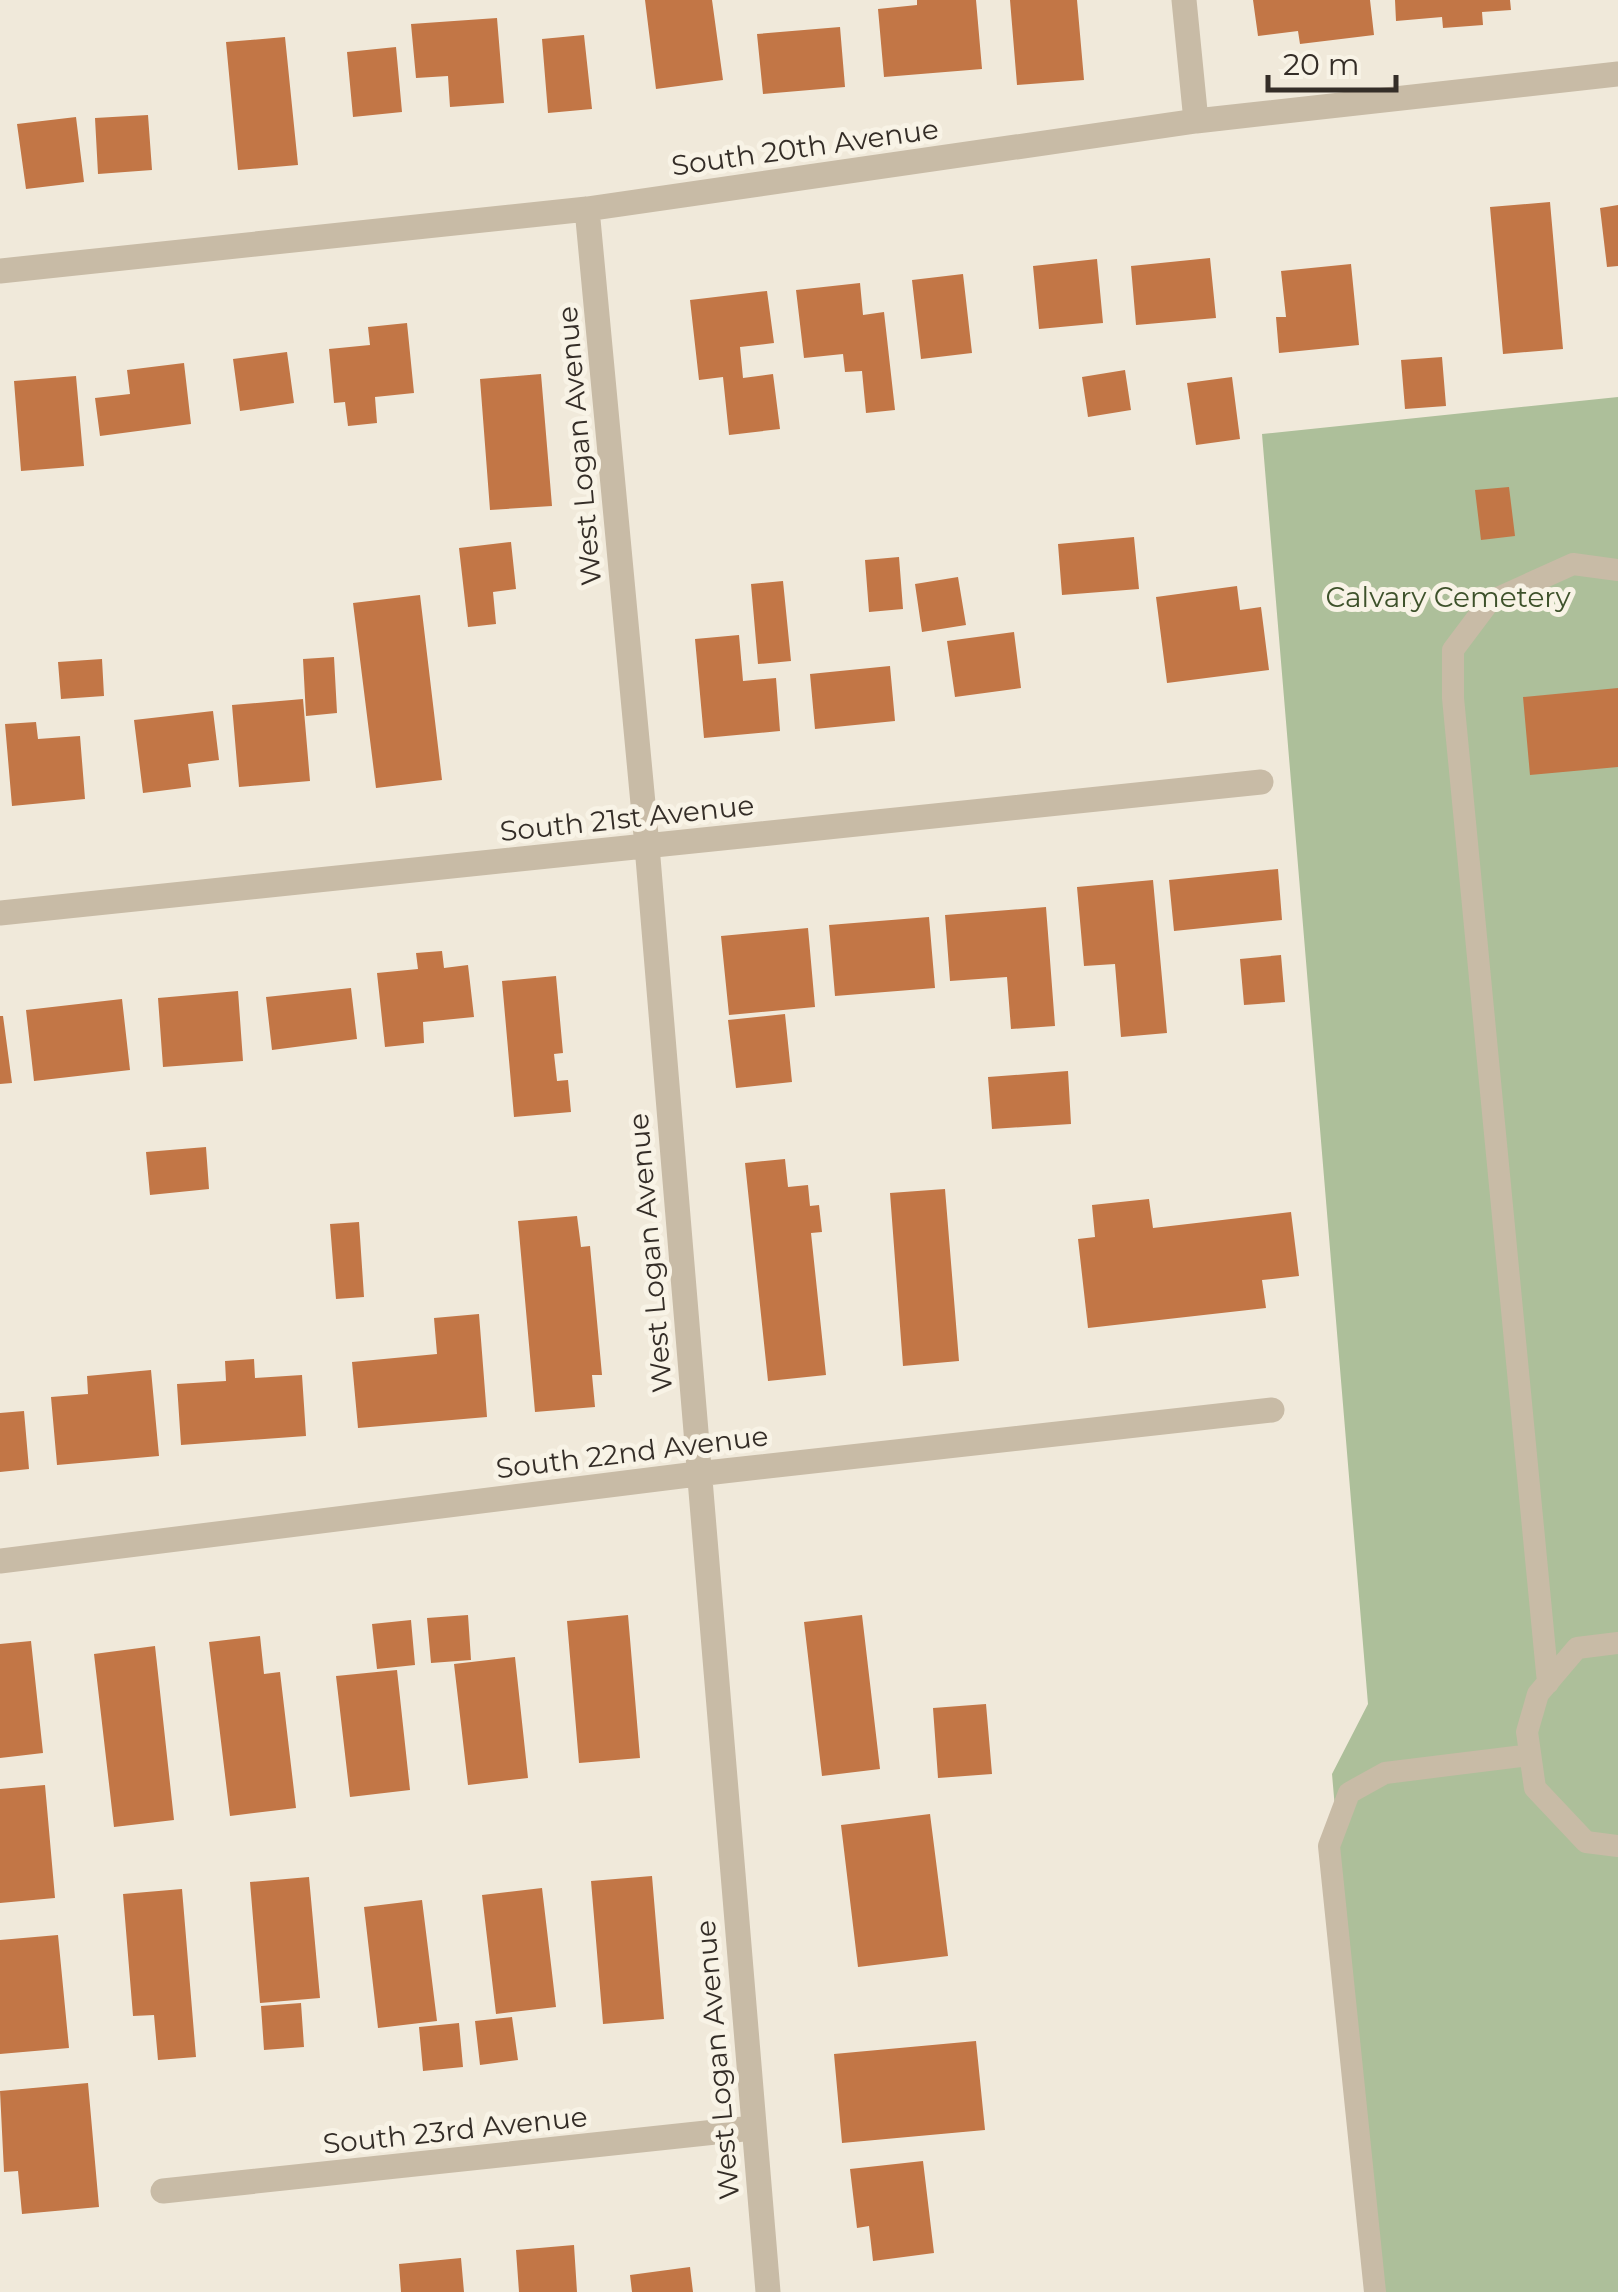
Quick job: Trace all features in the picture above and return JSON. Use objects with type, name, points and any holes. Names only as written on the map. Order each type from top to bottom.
[{"type":"street","points":[[1184,0],[1196,121]]},
{"type":"street","name":"South 20th Avenue","points":[[0,271],[587,209],[1196,121],[1618,74]]},
{"type":"street","name":"West Logan Avenue","points":[[587,209],[647,846],[768,2292]]},
{"type":"street","name":"South 21st Avenue","points":[[0,913],[1261,782]]},
{"type":"street","name":"South 22nd Avenue","points":[[0,1561],[698,1474],[1272,1410]]},
{"type":"street","name":"South 23rd Avenue","points":[[163,2191],[753,2128]]},
{"type":"lane","points":[[1548,1683],[1453,698],[1453,650],[1488,602],[1572,564],[1618,570]]},
{"type":"lane","points":[[1618,1643],[1577,1648],[1538,1694],[1526,1732],[1534,1788],[1586,1842],[1618,1846]]},
{"type":"lane","points":[[1375,2292],[1328,1846],[1348,1793],[1385,1773],[1530,1754]]},
{"type":"green space","name":"Calvary Cemetery","points":[[1618,397],[1618,2292],[1377,2292],[1332,1774],[1368,1704],[1262,434]]},
{"type":"building","points":[[645,0],[712,0],[723,80],[656,89]]},
{"type":"building","points":[[917,0],[976,0],[982,69],[884,77],[878,9],[917,5]]},
{"type":"building","points":[[1010,0],[1077,0],[1084,80],[1017,85]]},
{"type":"building","points":[[1253,0],[1370,0],[1374,35],[1300,44],[1298,31],[1258,36]]},
{"type":"building","points":[[1395,0],[1510,0],[1511,10],[1482,12],[1483,25],[1443,28],[1442,17],[1396,21]]},
{"type":"building","points":[[497,18],[504,103],[450,107],[448,76],[416,78],[411,24]]},
{"type":"building","points":[[840,27],[845,87],[763,94],[757,34]]},
{"type":"building","points":[[584,35],[592,109],[548,113],[542,39]]},
{"type":"building","points":[[285,37],[298,165],[238,170],[226,42]]},
{"type":"building","points":[[396,47],[402,112],[353,117],[347,52]]},
{"type":"building","points":[[148,115],[152,170],[98,174],[95,118]]},
{"type":"building","points":[[76,117],[84,182],[26,189],[17,124]]},
{"type":"building","points":[[1550,202],[1563,349],[1503,354],[1490,207]]},
{"type":"building","points":[[1618,205],[1618,266],[1607,267],[1600,208]]},
{"type":"building","points":[[1210,258],[1216,318],[1136,325],[1131,266]]},
{"type":"building","points":[[1097,259],[1103,323],[1039,329],[1033,266]]},
{"type":"building","points":[[1351,264],[1359,345],[1279,353],[1276,317],[1286,317],[1281,271]]},
{"type":"building","points":[[963,274],[972,353],[921,359],[912,280]]},
{"type":"building","points":[[860,283],[863,315],[884,312],[895,410],[866,413],[862,371],[845,372],[843,354],[804,358],[796,290]]},
{"type":"building","points":[[767,291],[774,343],[740,347],[743,378],[773,374],[780,429],[729,435],[723,377],[699,380],[690,300]]},
{"type":"building","points":[[407,323],[414,393],[375,397],[377,423],[348,426],[345,402],[334,403],[329,349],[370,345],[368,327]]},
{"type":"building","points":[[287,352],[294,403],[240,411],[233,359]]},
{"type":"building","points":[[1442,357],[1446,406],[1405,409],[1401,360]]},
{"type":"building","points":[[184,363],[191,424],[100,436],[95,398],[130,394],[127,370]]},
{"type":"building","points":[[1125,370],[1131,410],[1088,417],[1082,377]]},
{"type":"building","points":[[541,374],[552,506],[490,510],[480,379]]},
{"type":"building","points":[[76,376],[84,466],[21,471],[14,381]]},
{"type":"building","points":[[1232,377],[1240,439],[1196,445],[1187,383]]},
{"type":"building","points":[[1509,487],[1515,536],[1481,540],[1475,490]]},
{"type":"building","points":[[1134,537],[1139,589],[1062,595],[1058,544]]},
{"type":"building","points":[[511,542],[516,589],[493,592],[496,624],[468,627],[459,548]]},
{"type":"building","points":[[899,557],[903,609],[869,612],[865,560]]},
{"type":"building","points":[[958,577],[966,625],[922,632],[915,584]]},
{"type":"building","points":[[783,581],[791,661],[758,664],[751,584]]},
{"type":"building","points":[[1237,586],[1240,610],[1261,607],[1269,670],[1167,683],[1156,597]]},
{"type":"building","points":[[420,595],[442,780],[376,788],[353,603]]},
{"type":"building","points":[[1014,632],[1021,688],[955,697],[947,641]]},
{"type":"building","points":[[739,635],[743,681],[776,678],[780,731],[704,738],[695,639]]},
{"type":"building","points":[[334,657],[337,713],[306,716],[303,659]]},
{"type":"building","points":[[102,659],[104,696],[61,699],[58,662]]},
{"type":"building","points":[[890,666],[895,721],[815,729],[810,674]]},
{"type":"building","points":[[1618,688],[1618,767],[1530,775],[1523,697]]},
{"type":"building","points":[[303,699],[310,781],[239,787],[232,705]]},
{"type":"building","points":[[213,711],[219,760],[188,764],[191,787],[143,793],[134,720]]},
{"type":"building","points":[[36,722],[38,739],[80,736],[85,799],[12,806],[5,724]]},
{"type":"building","points":[[1278,869],[1282,920],[1174,931],[1169,880]]},
{"type":"building","points":[[1153,880],[1167,1033],[1121,1037],[1115,964],[1084,966],[1077,887]]},
{"type":"building","points":[[1046,907],[1055,1026],[1011,1029],[1007,977],[950,981],[945,915]]},
{"type":"building","points":[[929,917],[935,988],[835,996],[829,925]]},
{"type":"building","points":[[808,928],[815,1007],[729,1015],[721,936]]},
{"type":"building","points":[[442,951],[444,968],[468,965],[474,1017],[423,1022],[424,1043],[385,1047],[377,973],[418,969],[416,953]]},
{"type":"building","points":[[1281,955],[1285,1002],[1244,1005],[1240,959]]},
{"type":"building","points":[[556,976],[563,1053],[554,1054],[557,1081],[568,1080],[571,1112],[514,1117],[502,981]]},
{"type":"building","points":[[351,988],[357,1039],[272,1050],[266,997]]},
{"type":"building","points":[[238,991],[243,1061],[163,1067],[158,998]]},
{"type":"building","points":[[122,999],[130,1070],[34,1081],[26,1010]]},
{"type":"building","points":[[785,1014],[792,1082],[736,1088],[728,1020]]},
{"type":"building","points":[[3,1016],[12,1083],[0,1084]]},
{"type":"building","points":[[1068,1071],[1071,1124],[992,1129],[988,1077]]},
{"type":"building","points":[[206,1147],[209,1189],[150,1195],[146,1152]]},
{"type":"building","points":[[785,1159],[788,1187],[808,1185],[810,1206],[819,1205],[822,1232],[811,1233],[826,1375],[768,1381],[745,1163]]},
{"type":"building","points":[[945,1189],[959,1361],[903,1366],[890,1193]]},
{"type":"building","points":[[1149,1199],[1153,1228],[1291,1212],[1299,1276],[1262,1280],[1266,1308],[1088,1328],[1078,1239],[1095,1237],[1092,1205]]},
{"type":"building","points":[[577,1216],[581,1247],[590,1246],[602,1375],[592,1375],[595,1407],[535,1412],[518,1221]]},
{"type":"building","points":[[359,1222],[364,1297],[336,1299],[330,1224]]},
{"type":"building","points":[[479,1314],[487,1417],[358,1428],[352,1362],[437,1354],[434,1318]]},
{"type":"building","points":[[254,1359],[255,1378],[302,1375],[306,1436],[181,1445],[177,1384],[226,1381],[225,1361]]},
{"type":"building","points":[[151,1370],[159,1456],[57,1465],[51,1397],[88,1394],[87,1376]]},
{"type":"building","points":[[24,1411],[29,1469],[0,1472],[0,1413]]},
{"type":"building","points":[[468,1615],[471,1660],[431,1663],[427,1618]]},
{"type":"building","points":[[628,1615],[640,1758],[579,1763],[567,1621]]},
{"type":"building","points":[[862,1615],[880,1769],[822,1776],[804,1622]]},
{"type":"building","points":[[411,1620],[415,1665],[377,1669],[372,1624]]},
{"type":"building","points":[[260,1636],[264,1674],[280,1672],[296,1808],[230,1816],[209,1642]]},
{"type":"building","points":[[31,1641],[43,1753],[0,1758],[0,1644]]},
{"type":"building","points":[[155,1646],[174,1820],[114,1827],[94,1654]]},
{"type":"building","points":[[515,1657],[528,1778],[468,1785],[454,1664]]},
{"type":"building","points":[[397,1670],[410,1790],[350,1797],[336,1676]]},
{"type":"building","points":[[986,1704],[992,1774],[938,1778],[933,1708]]},
{"type":"building","points":[[45,1785],[55,1898],[0,1903],[0,1789]]},
{"type":"building","points":[[930,1814],[948,1956],[858,1967],[841,1825]]},
{"type":"building","points":[[652,1876],[664,2019],[603,2024],[591,1881]]},
{"type":"building","points":[[309,1877],[320,1998],[260,2003],[250,1882]]},
{"type":"building","points":[[542,1888],[556,2007],[496,2014],[482,1895]]},
{"type":"building","points":[[182,1889],[196,2057],[158,2060],[154,2015],[133,2016],[123,1894]]},
{"type":"building","points":[[422,1900],[437,2021],[378,2028],[364,1907]]},
{"type":"building","points":[[58,1935],[69,2048],[0,2054],[0,1940]]},
{"type":"building","points":[[301,2003],[304,2047],[264,2050],[261,2006]]},
{"type":"building","points":[[512,2017],[518,2060],[480,2065],[475,2021]]},
{"type":"building","points":[[459,2023],[463,2067],[423,2071],[419,2027]]},
{"type":"building","points":[[976,2041],[985,2130],[842,2143],[834,2054]]},
{"type":"building","points":[[88,2083],[99,2207],[22,2214],[18,2171],[4,2172],[0,2091]]},
{"type":"building","points":[[923,2161],[934,2253],[873,2261],[869,2226],[857,2228],[850,2169]]},
{"type":"building","points":[[574,2245],[577,2292],[519,2292],[516,2250]]},
{"type":"building","points":[[461,2258],[464,2292],[401,2292],[399,2264]]},
{"type":"building","points":[[690,2267],[693,2292],[632,2292],[630,2275]]}]
